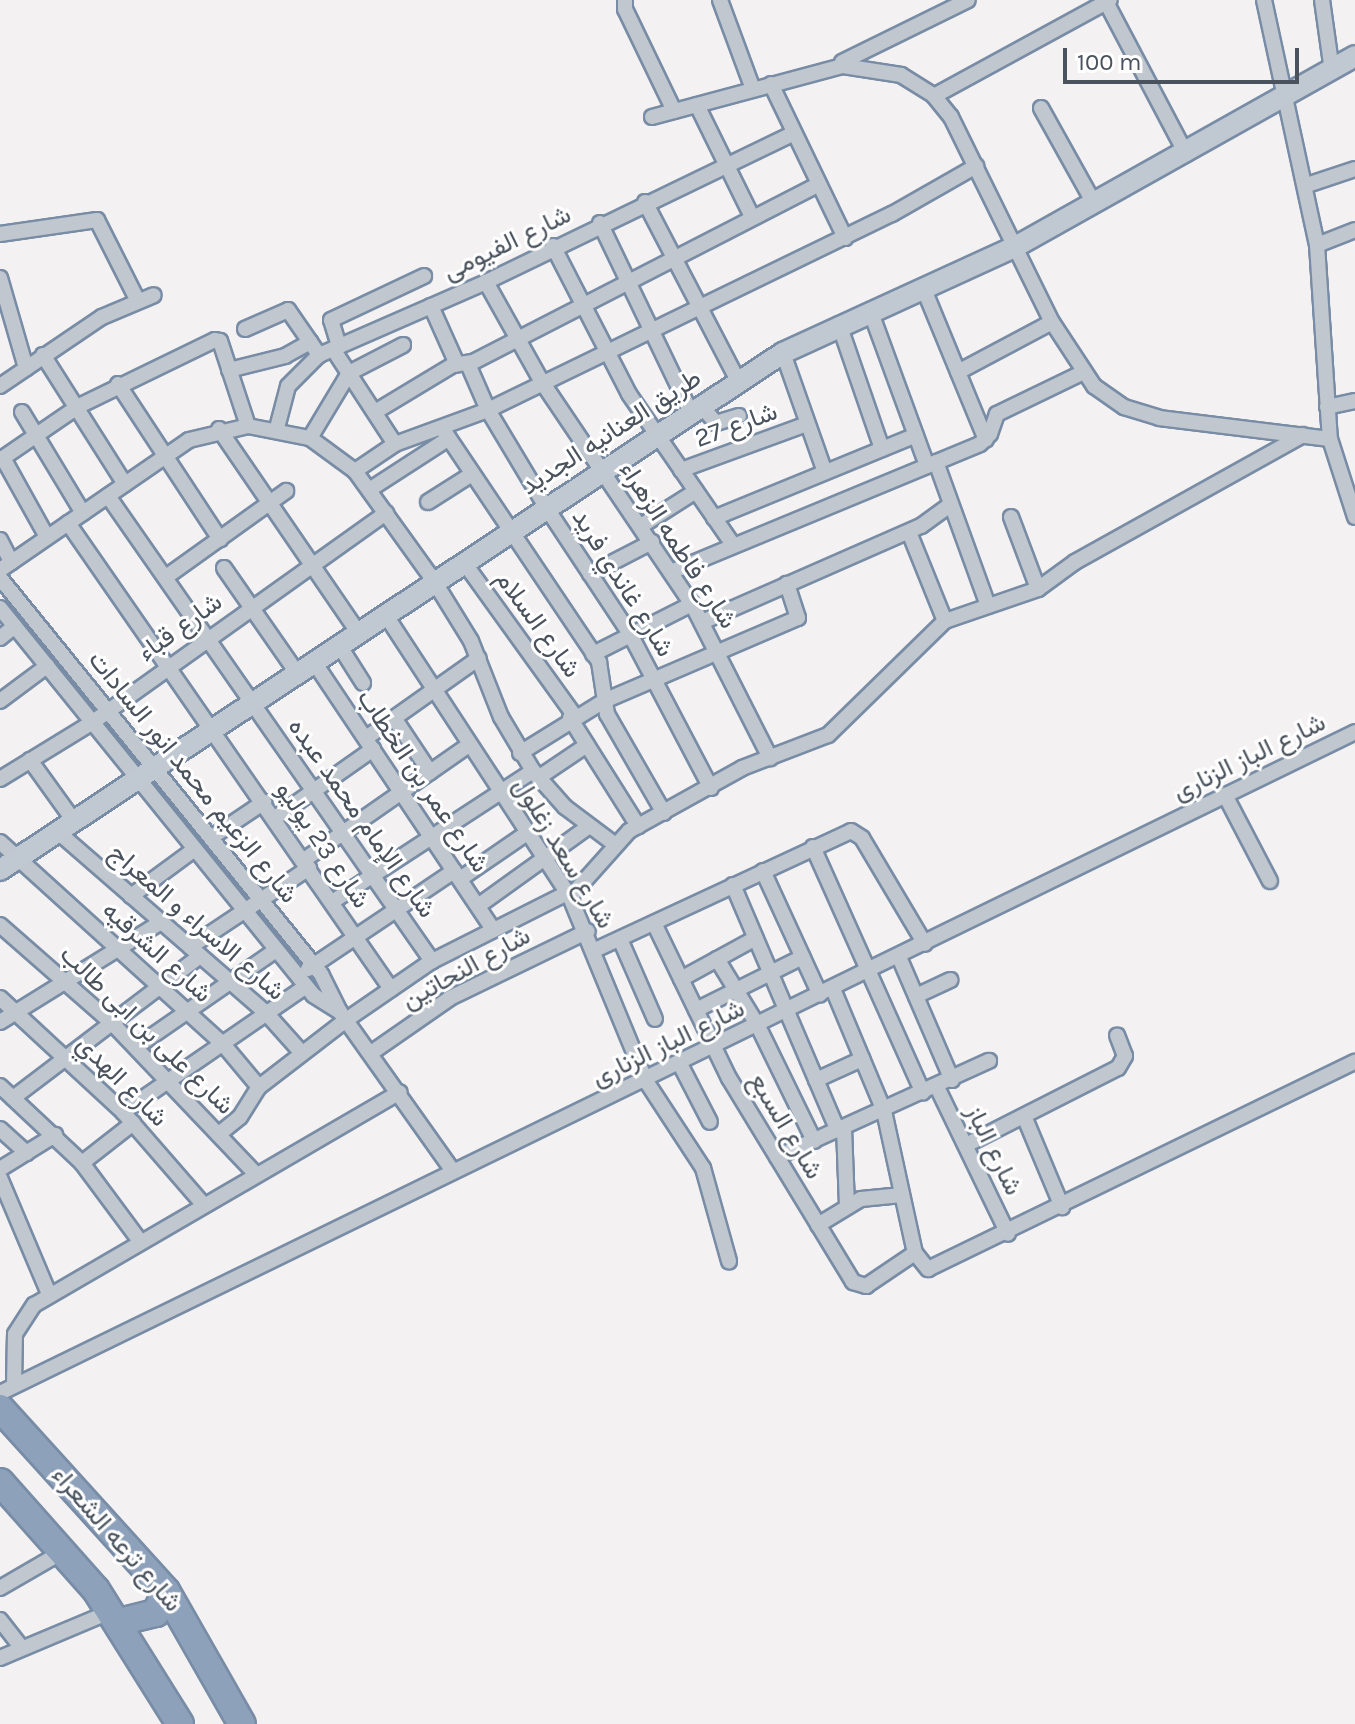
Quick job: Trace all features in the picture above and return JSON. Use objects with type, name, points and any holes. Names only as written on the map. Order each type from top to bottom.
[{"type":"highway","name":"شارع ترعه الشعراء","points":[[0,1408],[166,1591],[242,1724]]},
{"type":"highway","name":"شارع ترعه الشعراء","points":[[2,1487],[116,1616],[180,1724]]},
{"type":"highway","points":[[116,1616],[156,1613],[166,1591]]},
{"type":"street","points":[[625,0],[625,9],[674,111]]},
{"type":"street","points":[[720,0],[753,89]]},
{"type":"street","points":[[652,117],[823,70],[968,0]]},
{"type":"street","points":[[1264,0],[1307,185],[1317,245],[1330,439],[1355,517]]},
{"type":"street","points":[[1322,0],[1332,71]]},
{"type":"street","points":[[934,96],[1108,1],[1186,154]]},
{"type":"street","name":"طريق العنانيه الجديد","points":[[0,870],[695,407],[783,353],[839,324],[1015,247],[1186,154],[1355,56]]},
{"type":"street","points":[[823,70],[882,68],[934,96],[951,117],[1052,322],[1082,373],[1108,398],[1141,414],[1330,439]]},
{"type":"street","points":[[771,84],[845,238]]},
{"type":"street","points":[[697,105],[752,217]]},
{"type":"street","points":[[1041,108],[1095,205]]},
{"type":"street","name":"شارع الفيومى","points":[[277,428],[288,386],[331,350],[486,282],[600,223],[794,133]]},
{"type":"street","points":[[369,490],[446,433],[488,410],[845,238],[976,166]]},
{"type":"street","points":[[1307,185],[1355,169]]},
{"type":"street","points":[[375,412],[627,279],[819,184]]},
{"type":"street","points":[[645,202],[738,381]]},
{"type":"street","points":[[0,234],[97,220],[138,301]]},
{"type":"street","points":[[600,223],[651,330],[695,407],[716,423],[739,416]]},
{"type":"street","points":[[1317,245],[1355,230]]},
{"type":"street","points":[[553,246],[605,352],[733,545]]},
{"type":"street","points":[[331,350],[331,320],[424,276]]},
{"type":"street","points":[[0,278],[26,368]]},
{"type":"street","name":"شارع فاطمه الزهراء","points":[[486,282],[542,382],[692,604],[770,758]]},
{"type":"street","points":[[923,287],[986,440]]},
{"type":"street","points":[[387,294],[399,320]]},
{"type":"street","points":[[0,386],[43,355],[154,295]]},
{"type":"street","name":"شارع غاندي فريد","points":[[431,306],[546,507],[630,634],[711,788]]},
{"type":"street","points":[[245,329],[286,309],[310,342],[331,350],[395,444]]},
{"type":"street","points":[[870,310],[916,435],[951,504],[988,606]]},
{"type":"street","points":[[958,372],[1052,322]]},
{"type":"street","points":[[839,324],[882,449]]},
{"type":"street","points":[[47,537],[1,459],[79,406],[118,384],[215,340],[248,426]]},
{"type":"street","points":[[229,370],[285,356],[310,342]]},
{"type":"street","points":[[310,438],[349,373],[403,345]]},
{"type":"street","points":[[783,353],[825,472]]},
{"type":"street","points":[[43,355],[79,406],[125,484]]},
{"type":"street","points":[[671,572],[986,440],[997,414],[1082,373]]},
{"type":"street","points":[[118,384],[162,457],[220,539]]},
{"type":"street","points":[[1327,407],[1355,401]]},
{"type":"street","points":[[22,412],[83,513]]},
{"type":"street","name":"شارع 27","points":[[681,470],[807,424]]},
{"type":"street","points":[[0,540],[6,566],[162,457],[219,429],[248,426],[277,428],[310,438],[355,471],[434,581],[479,658],[520,753],[535,774],[588,827],[613,843]]},
{"type":"street","points":[[219,429],[358,632]]},
{"type":"street","points":[[355,471],[395,444],[446,433]]},
{"type":"street","points":[[446,433],[593,654],[605,681],[604,701],[664,813]]},
{"type":"street","points":[[714,518],[916,435]]},
{"type":"street","points":[[219,1134],[240,1117],[259,1087],[343,1016],[492,928],[568,895],[613,843],[638,826],[742,768],[828,735],[945,621],[1038,589],[1075,562],[1303,435]]},
{"type":"street","points":[[428,502],[472,474]]},
{"type":"street","points":[[166,577],[286,491]]},
{"type":"street","points":[[641,526],[696,491]]},
{"type":"street","name":"شارع الإمام محمد عبده","points":[[108,496],[432,961]]},
{"type":"street","points":[[702,622],[909,532],[951,504]]},
{"type":"street","name":"شارع قباء","points":[[0,779],[93,722],[208,636],[386,513]]},
{"type":"street","points":[[1011,517],[1038,589]]},
{"type":"street","name":"شارع 23 يوليو","points":[[68,523],[215,728],[391,989]]},
{"type":"street","points":[[909,532],[945,621]]},
{"type":"street","points":[[590,574],[652,542]]},
{"type":"street","name":"شارع السلام","points":[[463,561],[572,717],[638,826]]},
{"type":"street","name":"شارع عمر بن الخطاب","points":[[224,568],[251,606],[369,744],[492,928]]},
{"type":"street","name":"شارع الزعيم محمد انور السادات","points":[[0,578],[108,710],[195,849],[302,981],[343,1016]]},
{"type":"street","points":[[520,753],[572,717],[604,701],[801,616],[787,584]]},
{"type":"street","points":[[593,654],[692,604]]},
{"type":"street","name":"شارع الزعيم محمد انور السادات","points":[[0,608],[93,722],[212,837],[263,899],[314,965],[343,1016],[400,1092],[453,1171]]},
{"type":"street","name":"شارع سعد زغلول","points":[[385,614],[568,895],[588,931],[646,1081],[703,1168],[729,1261]]},
{"type":"street","points":[[0,638],[15,626]]},
{"type":"street","points":[[339,645],[363,683]]},
{"type":"street","points":[[275,818],[314,791],[394,718],[479,658]]},
{"type":"street","points":[[0,701],[47,666]]},
{"type":"street","points":[[394,718],[430,772]]},
{"type":"street","name":"شارع الباز الزنارى","points":[[0,1393],[453,1171],[646,1081],[1355,732]]},
{"type":"street","points":[[13,1098],[159,986],[195,951],[343,832],[469,745]]},
{"type":"street","points":[[332,902],[500,792],[587,745]]},
{"type":"street","name":"شارع الاسراء و المعراج","points":[[30,760],[66,826],[131,896],[267,1014],[301,1052]]},
{"type":"street","points":[[1225,795],[1270,881]]},
{"type":"street","points":[[212,837],[264,802]]},
{"type":"street","points":[[478,906],[546,861],[588,827]]},
{"type":"street","points":[[595,950],[844,832],[857,833],[925,944]]},
{"type":"street","points":[[82,1163],[170,1080],[267,1014],[302,981],[314,965],[397,910],[527,833]]},
{"type":"street","name":"شارع الشرقيه","points":[[0,842],[223,1044],[259,1087]]},
{"type":"street","name":"شارع الباز","points":[[813,847],[869,971],[930,1090],[966,1145],[1008,1234]]},
{"type":"street","points":[[131,896],[195,849]]},
{"type":"street","points":[[763,871],[803,957],[862,1059],[884,1111],[915,1253],[923,1267],[933,1270],[1355,1062]]},
{"type":"street","points":[[733,885],[816,1080],[841,1129],[847,1205]]},
{"type":"street","points":[[0,1022],[116,947],[161,922]]},
{"type":"street","name":"شارع السبع","points":[[654,923],[714,1047],[818,1225],[861,1287],[915,1253]]},
{"type":"street","name":"شارع على بن ابى طالب","points":[[0,925],[112,1023],[170,1080],[256,1174]]},
{"type":"street","name":"شارع النحاتين","points":[[371,1053],[450,998],[588,931]]},
{"type":"street","points":[[681,979],[756,938]]},
{"type":"street","points":[[620,939],[655,1019]]},
{"type":"street","points":[[136,1047],[185,1010],[276,950]]},
{"type":"street","points":[[696,1010],[803,957]]},
{"type":"street","name":"شارع الباز","points":[[899,957],[952,1080]]},
{"type":"street","points":[[717,959],[758,1026],[814,1141]]},
{"type":"street","points":[[916,996],[951,980]]},
{"type":"street","name":"شارع الهدي","points":[[0,998],[128,1117],[203,1204]]},
{"type":"street","points":[[966,1145],[1118,1068],[1125,1056],[1117,1035]]},
{"type":"street","points":[[816,1080],[862,1059]]},
{"type":"street","points":[[777,1157],[989,1061]]},
{"type":"street","points":[[680,1064],[710,1122]]},
{"type":"street","points":[[0,1086],[82,1163],[140,1241]]},
{"type":"street","points":[[14,1385],[11,1359],[15,1334],[23,1318],[49,1294],[400,1092]]},
{"type":"street","points":[[1024,1116],[1062,1207]]},
{"type":"street","points":[[0,1129],[27,1153]]},
{"type":"street","points":[[0,1169],[55,1135]]},
{"type":"street","points":[[0,1178],[49,1294]]},
{"type":"street","points":[[818,1225],[847,1205],[902,1195]]},
{"type":"street","points":[[0,1588],[62,1552]]},
{"type":"street","points":[[0,1658],[116,1616]]},
{"type":"street","points":[[0,1620],[22,1648]]}]
